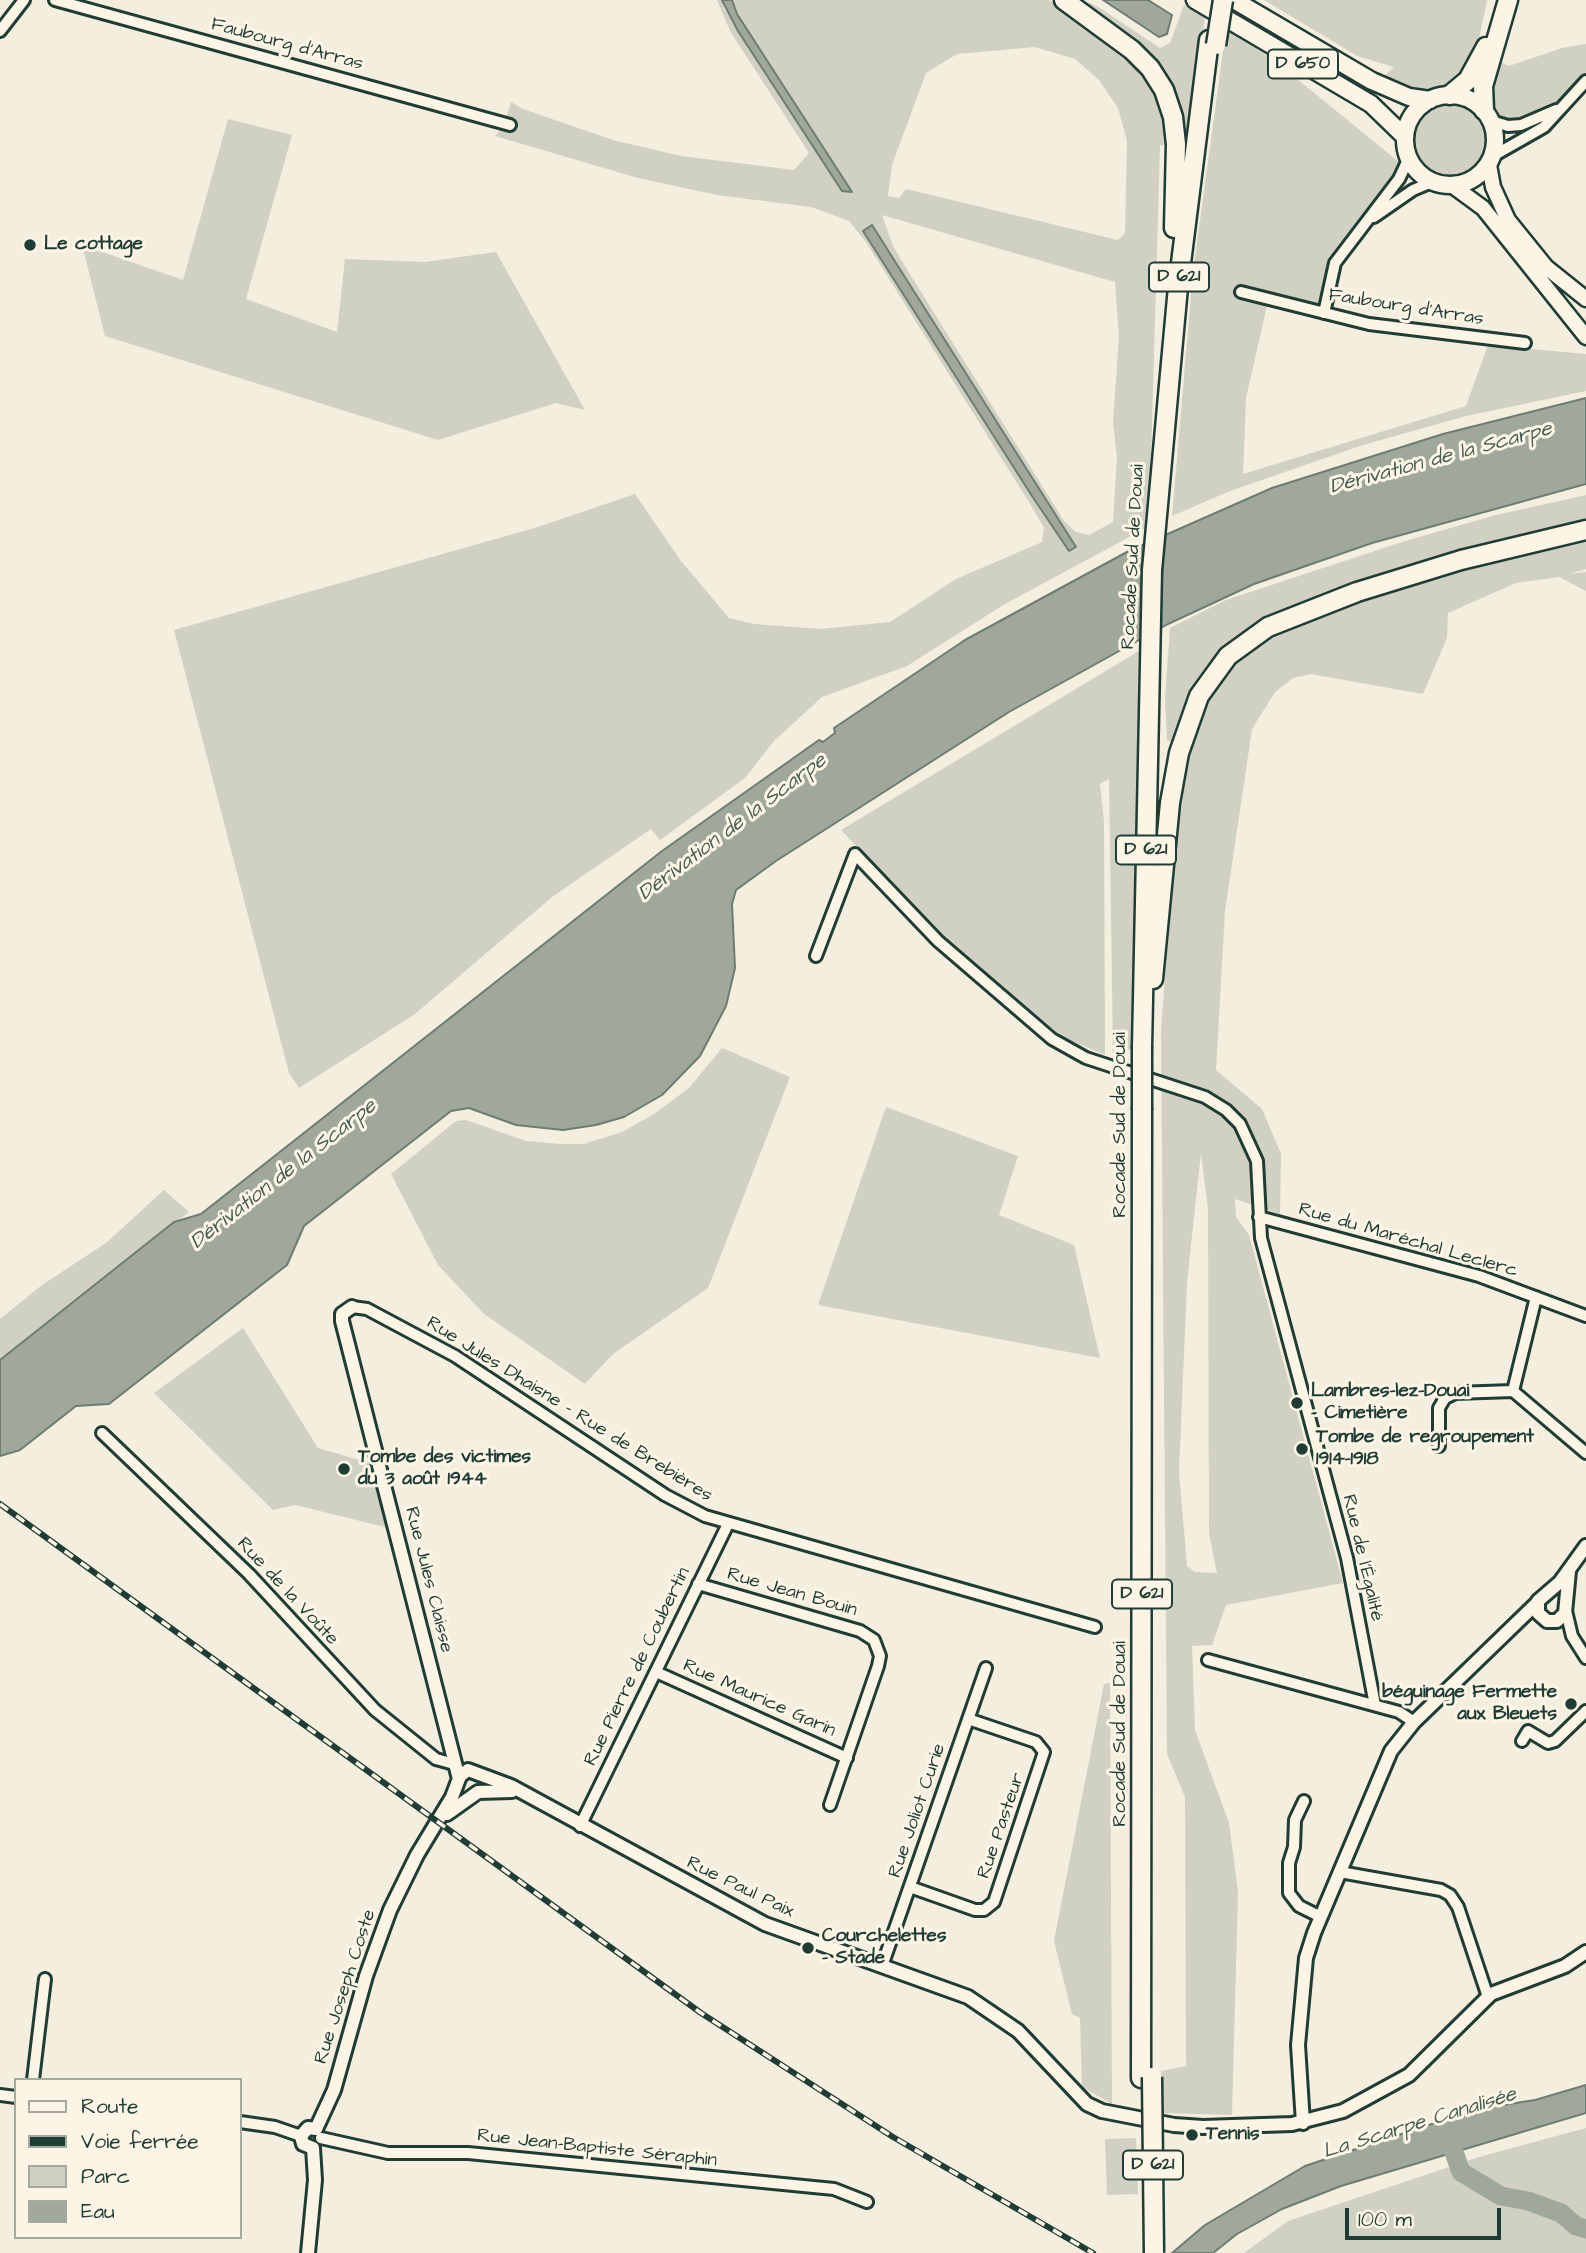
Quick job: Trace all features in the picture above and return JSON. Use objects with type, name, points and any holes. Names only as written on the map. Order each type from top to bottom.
[{"type":"highway","points":[[1064,0],[1139,56],[1155,76],[1171,108],[1177,164],[1171,357]]},
{"type":"highway","name":"Rocade Sud de Douai","points":[[1161,513],[1215,0]]},
{"type":"highway","name":"Rocade Sud de Douai","points":[[1143,2253],[1147,2078],[1146,1047],[1154,651],[1171,357],[1212,42],[1223,0]]},
{"type":"highway","points":[[1450,95],[1464,84],[1480,61],[1493,27],[1499,0]]},
{"type":"highway","points":[[1488,116],[1483,86],[1508,0]]},
{"type":"highway","points":[[1151,997],[1170,803],[1178,753],[1199,696],[1228,656],[1268,627],[1357,592],[1475,556],[1586,530]]},
{"type":"highway","name":"Rocade Sud de Douai","points":[[1146,1047],[1151,997],[1154,651]]},
{"type":"highway","name":"Rocade Sud de Douai","points":[[1147,2078],[1154,2253]]},
{"type":"main road","name":"D 650","points":[[1195,0],[1371,104],[1405,137]]},
{"type":"main road","name":"D 650","points":[[1234,0],[1372,81],[1409,97],[1430,100]]},
{"type":"main road","points":[[1586,299],[1546,267],[1508,220],[1493,187],[1491,160],[1496,138],[1488,116],[1467,98],[1450,95],[1430,100],[1413,115],[1405,137],[1409,158],[1420,174],[1432,182],[1453,186],[1483,208],[1586,337]]},
{"type":"main road","points":[[1453,186],[1474,180],[1491,160]]},
{"type":"street","points":[[0,31],[24,0]]},
{"type":"street","name":"Faubourg d'Arras","points":[[55,0],[510,125]]},
{"type":"street","points":[[1491,160],[1539,131],[1586,81]]},
{"type":"street","points":[[1488,116],[1508,126],[1528,124],[1565,105]]},
{"type":"street","points":[[1324,313],[1332,268],[1402,174],[1409,158]]},
{"type":"street","points":[[1369,221],[1413,190],[1432,182]]},
{"type":"street","name":"Faubourg d'Arras","points":[[1241,292],[1401,329],[1525,343]]},
{"type":"street","name":"Rue de l'Égalité","points":[[816,956],[855,855],[938,941],[1052,1039],[1086,1058],[1195,1093],[1226,1110],[1246,1132],[1254,1151],[1261,1238],[1347,1558],[1375,1705]]},
{"type":"street","name":"Rue du Maréchal Leclerc","points":[[1259,1217],[1464,1272],[1586,1316]]},
{"type":"street","points":[[1513,1391],[1536,1297]]},
{"type":"street","name":"Rue Jules Dhaisne - Rue de Brebières","points":[[352,1307],[367,1309],[455,1356],[676,1502],[728,1524],[1094,1627]]},
{"type":"street","name":"Rue Jules Claisse","points":[[352,1307],[342,1314],[342,1321],[458,1780]]},
{"type":"street","points":[[1439,1446],[1439,1408],[1445,1398],[1455,1393],[1513,1391],[1586,1453]]},
{"type":"street","name":"Rue de la Voûte","points":[[102,1433],[249,1574],[375,1710],[436,1759],[454,1764]]},
{"type":"street","name":"Rue Pierre de Coubertin","points":[[580,1825],[728,1524]]},
{"type":"street","points":[[1303,2123],[1298,2060],[1305,1966],[1321,1917],[1391,1751],[1414,1722],[1569,1571],[1586,1546]]},
{"type":"street","points":[[1569,1571],[1566,1607],[1569,1629],[1586,1658]]},
{"type":"street","name":"Rue Jean Bouin","points":[[698,1584],[860,1631],[874,1640],[878,1650],[878,1666],[847,1758]]},
{"type":"street","points":[[1549,1592],[1560,1595],[1566,1607]]},
{"type":"street","points":[[1537,1603],[1538,1613],[1578,1646]]},
{"type":"street","points":[[1503,1637],[1524,1623],[1560,1619],[1566,1607]]},
{"type":"street","points":[[1208,1660],[1399,1712],[1414,1722]]},
{"type":"street","name":"Rue Joliot Curie","points":[[882,1966],[986,1668]]},
{"type":"street","name":"Rue Maurice Garin","points":[[656,1672],[847,1758]]},
{"type":"street","points":[[1522,1741],[1528,1731],[1548,1742],[1555,1741],[1573,1727],[1586,1711]]},
{"type":"street","name":"Rue Pasteur","points":[[909,1887],[975,1910],[984,1910],[994,1902],[1043,1761],[1042,1748],[1037,1742],[968,1719]]},
{"type":"street","name":"Rue Jules Claisse","points":[[451,1745],[476,1772]]},
{"type":"street","points":[[830,1805],[847,1758]]},
{"type":"street","points":[[465,1771],[476,1772],[483,1783],[475,1793],[462,1790],[458,1780],[465,1771]]},
{"type":"street","name":"Rue Paul Paix","points":[[476,1772],[765,1924],[958,1992],[993,2011],[1026,2038],[1076,2095],[1095,2108],[1128,2117],[1200,2127],[1303,2123],[1352,2107],[1405,2078],[1488,1997]]},
{"type":"street","name":"Rue Joseph Coste","points":[[308,2253],[317,2139],[334,2090],[366,1976],[390,1910],[416,1855],[438,1821],[458,1780]]},
{"type":"street","name":"Rue Paul Paix","points":[[475,1793],[502,1789],[522,1794]]},
{"type":"street","name":"Rue Joseph Coste","points":[[438,1821],[475,1793]]},
{"type":"street","points":[[1304,1801],[1295,1820],[1293,1850],[1289,1863],[1289,1894],[1298,1906],[1321,1917]]},
{"type":"street","points":[[1340,1872],[1441,1890],[1450,1895],[1458,1907],[1488,1997],[1565,1966],[1586,1952]]},
{"type":"street","points":[[33,2078],[45,1979]]},
{"type":"street","points":[[242,2122],[275,2127],[301,2136],[308,2128],[317,2139]]},
{"type":"street","name":"Rue Jean-Baptiste Séraphin","points":[[317,2139],[388,2153],[468,2153],[834,2189],[867,2202]]},
{"type":"green space","points":[[717,0],[722,0],[725,10],[737,14],[732,0],[1049,0],[1142,73],[1156,94],[1169,146],[1160,145],[1151,459],[1146,528],[1005,604],[907,666],[822,697],[774,741],[745,778],[660,840],[651,829],[552,897],[415,1014],[299,1088],[289,1073],[174,630],[538,527],[635,494],[681,561],[729,618],[754,624],[821,629],[890,622],[956,579],[1042,542],[1044,528],[1032,507],[866,242],[849,221],[811,207],[717,195],[638,178],[495,136],[503,127],[511,102],[523,109],[613,140],[681,156],[794,170],[809,153],[730,31]],"holes":[[[1035,47],[1075,59],[1099,80],[1118,108],[1127,141],[1125,233],[1118,240],[906,189],[899,198],[888,196],[892,165],[926,73],[957,54]],[[882,215],[1115,282],[1119,336],[1113,423],[1117,457],[1113,522],[1089,535],[1076,532],[1064,521],[893,246]],[[871,226],[889,252],[1075,548],[1069,550],[1032,496],[863,232]]]},
{"type":"green space","points":[[1073,0],[1083,0],[1100,8],[1160,48],[1170,43],[1184,5],[1205,16],[1185,178],[1175,100]]},
{"type":"green space","points":[[1264,0],[1487,0],[1478,44],[1470,64],[1452,87],[1419,92],[1405,89],[1382,78],[1394,67],[1357,56]]},
{"type":"green space","points":[[1226,29],[1275,61],[1399,162],[1394,175],[1331,259],[1317,306],[1269,297],[1246,398],[1243,474],[1466,406],[1488,345],[1586,354],[1586,391],[1466,416],[1363,445],[1230,491],[1172,516],[1193,272]]},
{"type":"green space","points":[[1586,44],[1586,73],[1548,110],[1511,122],[1500,118],[1493,109],[1489,85],[1501,62],[1509,66],[1562,48]]},
{"type":"green space","points":[[1450,103],[1464,106],[1476,114],[1484,126],[1487,140],[1484,154],[1476,166],[1464,174],[1450,177],[1436,174],[1424,166],[1416,154],[1413,140],[1416,126],[1424,114],[1436,106]]},
{"type":"green space","points":[[228,119],[292,135],[246,299],[337,332],[345,259],[425,262],[496,252],[585,410],[556,403],[438,440],[105,336],[82,245],[183,280]]},
{"type":"green space","points":[[1586,495],[1586,569],[1569,574],[1586,572],[1586,591],[1559,577],[1516,583],[1448,613],[1447,638],[1423,694],[1311,674],[1293,678],[1275,692],[1252,729],[1225,911],[1216,1070],[1262,1109],[1281,1154],[1280,1214],[1235,1199],[1236,1217],[1249,1235],[1343,1583],[1226,1605],[1212,1645],[1192,1646],[1195,1730],[1229,1823],[1238,1892],[1232,2115],[1162,2113],[1161,2071],[1186,2066],[1185,1797],[1167,1754],[1161,1031],[1175,841],[1191,751],[1167,740],[1165,698],[1170,628],[1226,600],[1405,541],[1496,515]],"holes":[[[1201,1153],[1208,1210],[1209,1533],[1217,1573],[1195,1572],[1187,1566],[1179,1472],[1187,1282]]]},
{"type":"green space","points":[[1139,651],[1134,1049],[1113,1052],[1109,779],[1100,784],[1104,821],[1105,1055],[1065,1038],[964,960],[841,830]]},
{"type":"green space","points":[[722,1048],[790,1077],[708,1288],[613,1354],[585,1384],[484,1314],[438,1265],[391,1174],[456,1121],[466,1120],[526,1141],[561,1144],[584,1144],[622,1132],[654,1114],[689,1088]]},
{"type":"green space","points":[[886,1107],[1018,1156],[999,1215],[1074,1245],[1100,1358],[818,1305]]},
{"type":"green space","points":[[164,1190],[189,1212],[0,1360],[0,1319],[42,1285],[106,1243]]},
{"type":"green space","points":[[243,1328],[318,1448],[373,1464],[389,1528],[295,1505],[273,1510],[154,1393]]},
{"type":"green space","points":[[1110,1683],[1112,2104],[1082,2087],[1080,2018],[1072,2014],[1054,1941],[1104,1684]]},
{"type":"green space","points":[[1586,2128],[1586,2253],[1244,2253],[1288,2221],[1479,2157]]},
{"type":"green space","points":[[1136,2138],[1138,2194],[1107,2195],[1105,2139]]},
{"type":"water","points":[[722,0],[732,0],[737,14],[852,192],[842,191],[738,31]]},
{"type":"water","points":[[1103,0],[1148,0],[1172,15],[1167,34],[1159,37]]},
{"type":"water","points":[[872,225],[1076,547],[1069,551],[863,231]]},
{"type":"water","name":"Dérivation de la Scarpe","points":[[1586,398],[1586,484],[1372,543],[1254,584],[1168,624],[1009,712],[776,861],[736,890],[732,904],[735,968],[726,1006],[700,1056],[662,1095],[624,1117],[563,1130],[516,1125],[469,1108],[451,1111],[304,1226],[287,1265],[109,1404],[76,1406],[20,1450],[0,1456],[0,1360],[174,1222],[201,1214],[662,851],[819,740],[823,742],[835,733],[834,728],[965,640],[1127,552],[1272,488],[1443,434]]},
{"type":"water","points":[[1586,2085],[1586,2113],[1341,2186],[1282,2209],[1237,2234],[1213,2253],[1172,2253],[1205,2225],[1305,2166],[1477,2109],[1535,2100]]},
{"type":"waterway","name":"La Scarpe Canalisée","points":[[1448,2135],[1461,2172],[1501,2196],[1528,2201],[1561,2213],[1576,2226],[1586,2229]]},
{"type":"railway","points":[[0,1504],[701,2013],[893,2137],[1093,2253]]},
{"type":"place","name":"Le cottage","points":[[30,245]]},
{"type":"place","name":"Lambres-lez-Douai – Cimetière","points":[[1297,1403]]},
{"type":"place","name":"Tombe de regroupement 1914-1918","points":[[1302,1449]]},
{"type":"place","name":"Tombe des victimes du 3 août 1944","points":[[344,1469]]},
{"type":"place","name":"béguinage Fermette aux Bleuets","points":[[1571,1704]]},
{"type":"place","name":"Courchelettes – Stade","points":[[808,1948]]},
{"type":"place","name":"Tennis","points":[[1192,2135]]}]
